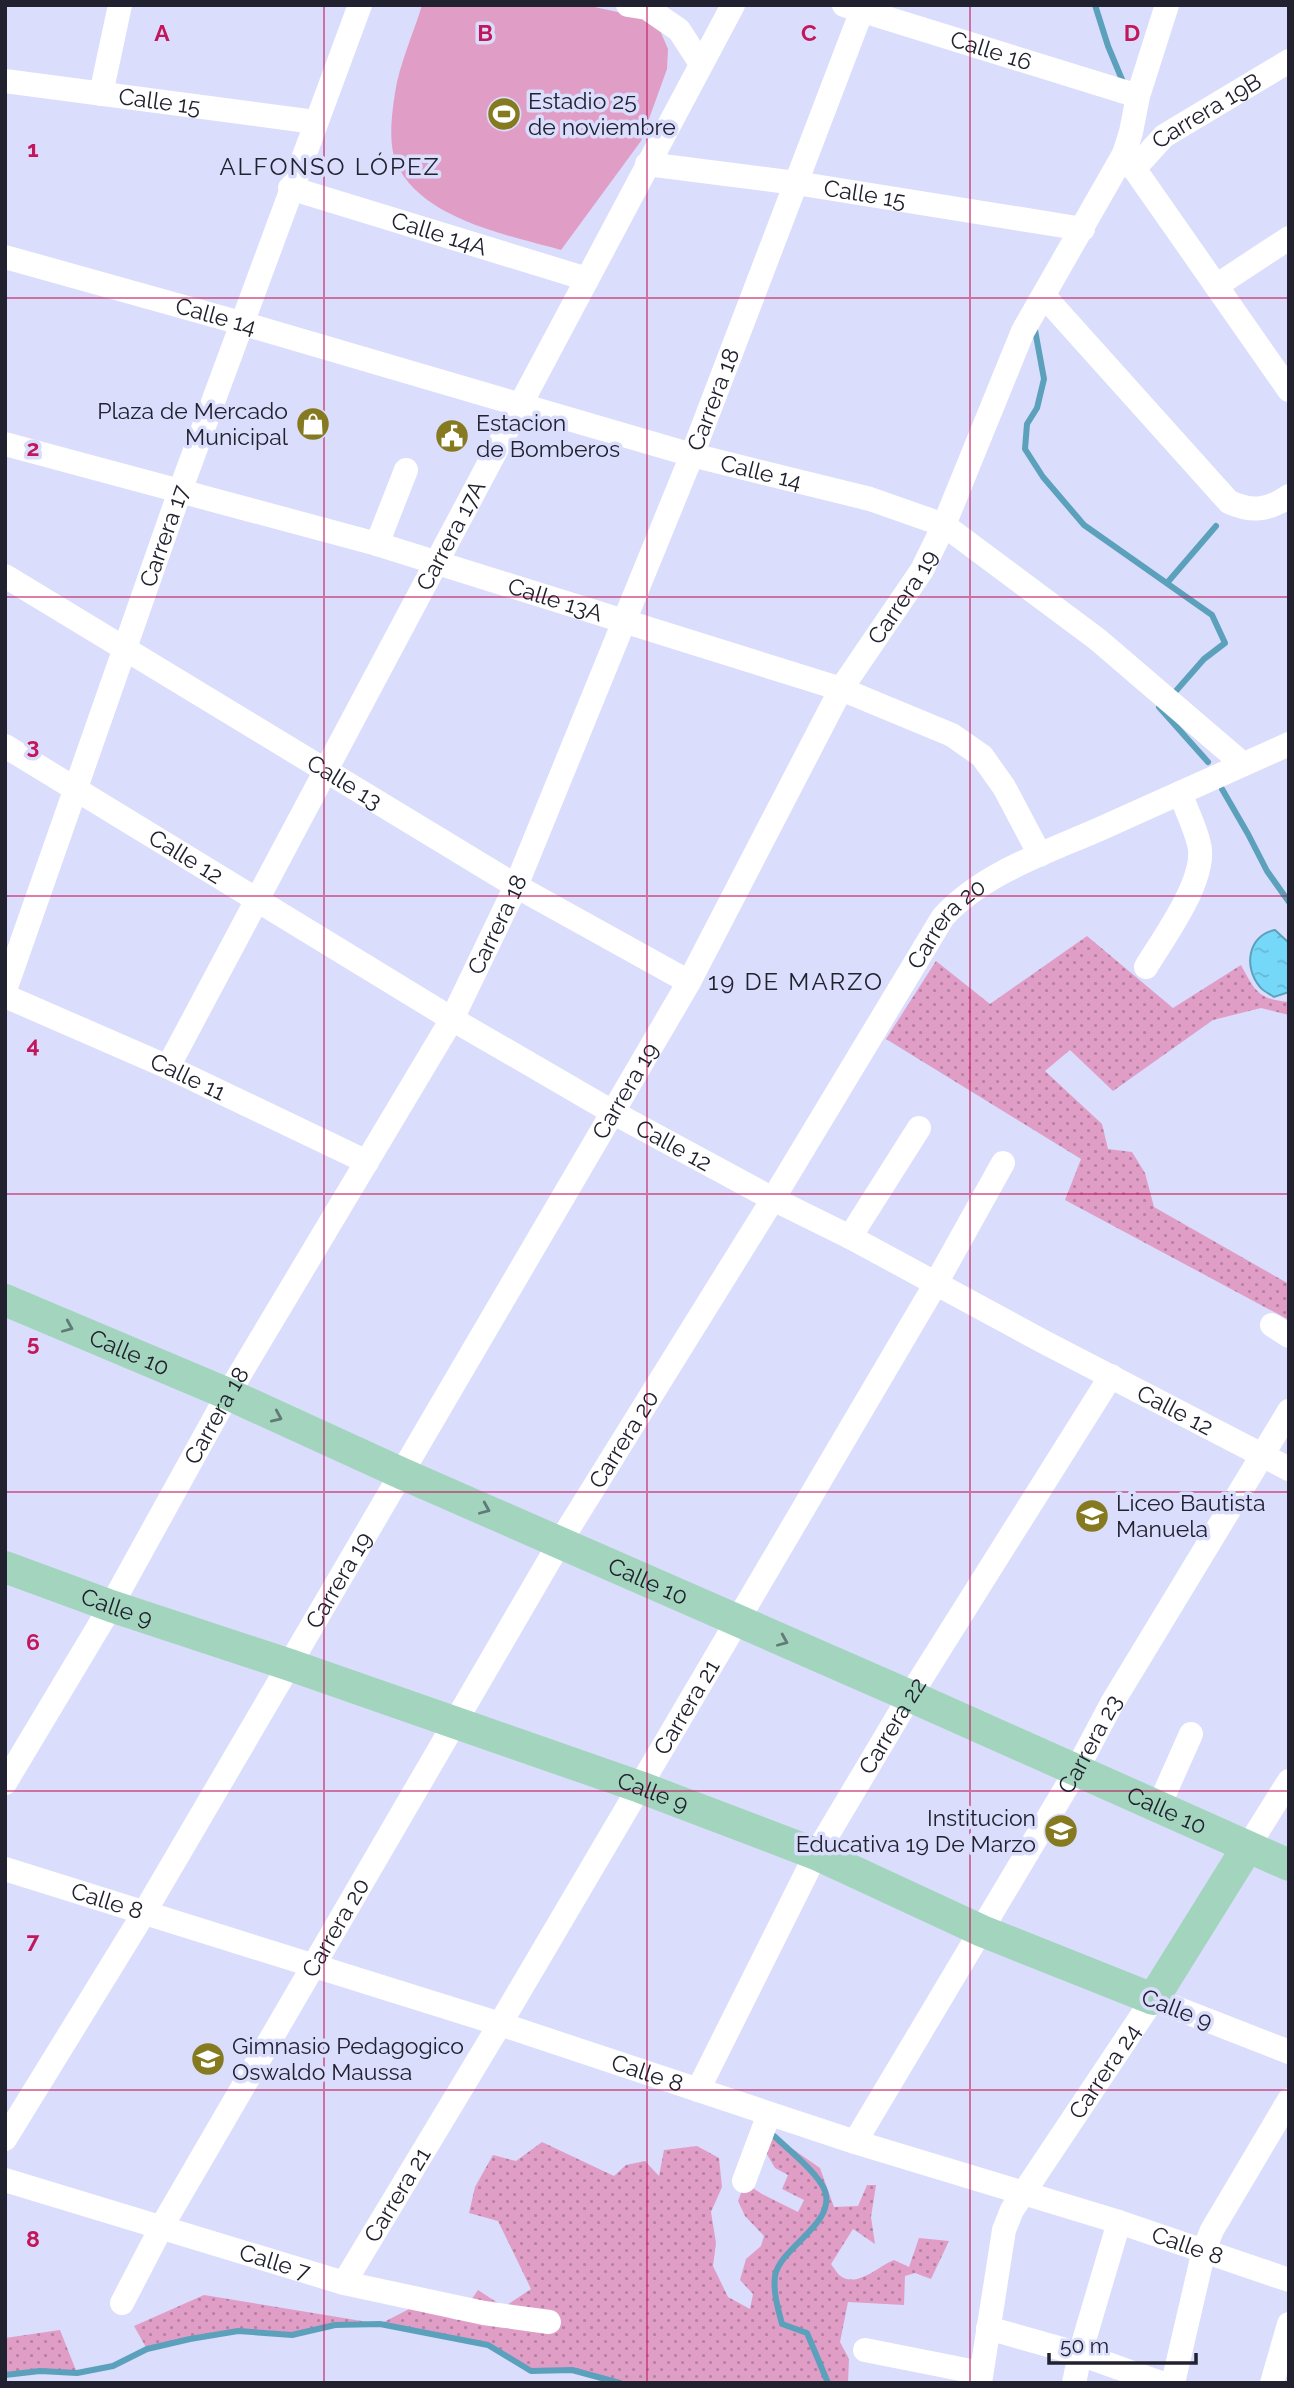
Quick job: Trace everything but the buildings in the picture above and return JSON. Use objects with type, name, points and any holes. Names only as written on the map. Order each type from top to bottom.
[{"type":"main road","name":"Calle 10","points":[[5,1300],[229,1394],[403,1474],[910,1696],[1289,1866]]},
{"type":"main road","name":"Calle 9","points":[[5,1567],[111,1606],[290,1665],[640,1787],[816,1854],[982,1931],[1153,1999]]},
{"type":"main road","name":"Carrera 24","points":[[1153,1999],[1247,1848]]},
{"type":"street","points":[[101,94],[120,5]]},
{"type":"street","name":"Carrera 17","points":[[5,990],[180,491],[360,5]]},
{"type":"street","points":[[628,5],[647,8],[679,30],[701,64]]},
{"type":"street","name":"Carrera 17A","points":[[168,1067],[733,5]]},
{"type":"street","name":"Carrera 19","points":[[5,2139],[144,1913],[614,1113],[689,982],[841,689],[922,570],[944,525],[1023,331],[1083,229],[1129,162],[1138,96],[1167,5]]},
{"type":"street","name":"Calle 16","points":[[857,7],[1138,96]]},
{"type":"street","name":"Carrera 18","points":[[5,1783],[111,1606],[229,1394],[452,1019],[516,886],[692,455],[796,183],[857,7]]},
{"type":"street","name":"Carrera 19B","points":[[1129,162],[1164,136],[1289,61]]},
{"type":"street","name":"Calle 15","points":[[5,81],[315,122]]},
{"type":"street","points":[[1129,162],[1289,390]]},
{"type":"street","name":"Calle 15","points":[[647,164],[796,183],[1083,229]]},
{"type":"street","name":"Calle 14A","points":[[290,188],[587,279]]},
{"type":"street","points":[[1216,286],[1289,238]]},
{"type":"street","name":"Calle 14","points":[[5,258],[241,323],[692,455],[870,499],[944,525],[1097,639],[1243,764]]},
{"type":"street","points":[[1044,296],[1229,502],[1247,510],[1277,505],[1289,496]]},
{"type":"street","name":"Calle 13A","points":[[5,444],[377,544],[841,689],[952,735],[982,756],[1004,787],[1040,855]]},
{"type":"street","points":[[377,544],[406,470]]},
{"type":"street","name":"Calle 13","points":[[5,576],[125,646],[516,886],[689,982]]},
{"type":"street","name":"Carrera 20","points":[[122,2303],[162,2226],[559,1542],[773,1199],[943,917],[960,898],[1040,855],[1289,744]]},
{"type":"street","name":"Calle 12","points":[[5,746],[452,1019],[614,1113],[1289,1469]]},
{"type":"street","points":[[1146,967],[1197,880],[1200,846],[1180,793]]},
{"type":"street","name":"Calle 11","points":[[5,996],[168,1067],[367,1161]]},
{"type":"street","points":[[850,1237],[919,1128]]},
{"type":"street","name":"Carrera 21","points":[[344,2283],[936,1285],[1003,1163]]},
{"type":"street","name":"Carrera 22","points":[[698,2090],[816,1854],[910,1696],[1111,1376]]},
{"type":"street","name":"Carrera 23","points":[[855,2143],[1076,1772],[1112,1703],[1289,1411]]},
{"type":"street","points":[[1158,1808],[1191,1734]]},
{"type":"street","name":"Carrera 24","points":[[1247,1848],[1289,1781]]},
{"type":"street","name":"Calle 8","points":[[5,1870],[500,2024],[855,2143],[1118,2222],[1289,2280]]},
{"type":"street","name":"Carrera 24","points":[[980,2378],[1004,2230],[1012,2210],[1153,1999]]},
{"type":"street","name":"Calle 9","points":[[1153,1999],[1289,2052]]},
{"type":"street","points":[[1174,2383],[1204,2250],[1212,2230],[1289,2100]]},
{"type":"street","points":[[744,2181],[769,2114]]},
{"type":"street","name":"Calle 7","points":[[5,2180],[344,2283],[484,2313],[549,2322]]},
{"type":"street","points":[[1074,2383],[1118,2222]]},
{"type":"street","points":[[1272,2383],[1289,2324]]},
{"type":"street","points":[[988,2328],[1080,2354],[1161,2383]]},
{"type":"street","points":[[866,2350],[980,2378]]},
{"type":"shaded area","points":[[422,5],[585,5],[641,17],[659,28],[668,49],[667,69],[641,141],[561,250],[492,231],[445,211],[424,198],[408,182],[396,162],[391,137],[395,93]]},
{"type":"shaded area","points":[[1087,936],[1173,1008],[1241,965],[1250,981],[1264,996],[1289,1002],[1289,1015],[1261,1008],[1213,1020],[1113,1091],[1070,1050],[1045,1071],[1102,1124],[1108,1149],[1132,1152],[1145,1173],[1154,1207],[1289,1284],[1289,1320],[1065,1200],[1081,1159],[886,1039],[936,961],[990,1004]]},
{"type":"shaded area","points":[[774,2136],[820,2168],[834,2207],[858,2206],[867,2185],[876,2185],[871,2217],[875,2244],[853,2229],[831,2264],[842,2277],[862,2277],[894,2260],[909,2267],[919,2238],[949,2241],[931,2279],[915,2273],[905,2276],[904,2305],[848,2302],[840,2342],[849,2359],[848,2383],[620,2383],[572,2370],[531,2371],[488,2345],[380,2324],[415,2306],[457,2320],[478,2290],[504,2307],[531,2289],[498,2221],[469,2213],[475,2187],[493,2155],[516,2161],[542,2142],[614,2176],[626,2165],[645,2161],[659,2176],[664,2150],[697,2146],[719,2158],[722,2187],[711,2212],[716,2243],[713,2266],[728,2297],[750,2309],[753,2294],[740,2280],[746,2259],[761,2246],[764,2236],[745,2216],[738,2201],[745,2183],[798,2212],[804,2200],[782,2189],[788,2175],[775,2168],[765,2151]]},
{"type":"shaded area","points":[[204,2295],[380,2324],[335,2325],[292,2335],[238,2331],[147,2349],[134,2326]]},
{"type":"shaded area","points":[[60,2330],[77,2373],[40,2371],[5,2375],[5,2338]]},
{"type":"water","points":[[1275,930],[1289,943],[1289,992],[1274,997],[1260,987],[1251,970],[1250,961],[1254,945],[1259,938]]},
{"type":"waterway","points":[[1095,5],[1123,82]]},
{"type":"waterway","points":[[1035,330],[1044,379],[1037,408],[1027,424],[1025,449],[1043,477],[1084,525],[1212,615],[1225,643],[1204,659],[1175,692]]},
{"type":"waterway","points":[[1167,583],[1216,526]]},
{"type":"waterway","points":[[1159,707],[1208,762]]},
{"type":"waterway","points":[[1222,789],[1267,871],[1289,902]]},
{"type":"waterway","points":[[774,2136],[810,2169],[825,2191],[823,2214],[786,2255],[779,2265],[775,2282],[782,2324],[807,2333],[828,2383]]},
{"type":"waterway","points":[[5,2375],[40,2371],[77,2373],[113,2366],[147,2349],[238,2331],[292,2335],[335,2325],[380,2324],[488,2345],[531,2371],[572,2370],[620,2383]]},
{"type":"place","name":"Estadio 25 de noviembre","points":[[504,114]]},
{"type":"place","name":"Plaza de Mercado Municipal","points":[[313,424]]},
{"type":"place","name":"Estacion de Bomberos","points":[[452,436]]},
{"type":"place","name":"Liceo Bautista Manuela","points":[[1092,1516]]},
{"type":"place","name":"Institucion Educativa 19 De Marzo","points":[[1061,1831]]},
{"type":"place","name":"Gimnasio Pedagogico Oswaldo Maussa","points":[[208,2059]]},
{"type":"district","name":"ALFONSO LÓPEZ","points":[[330,167]]},
{"type":"district","name":"19 DE MARZO","points":[[796,982]]}]
